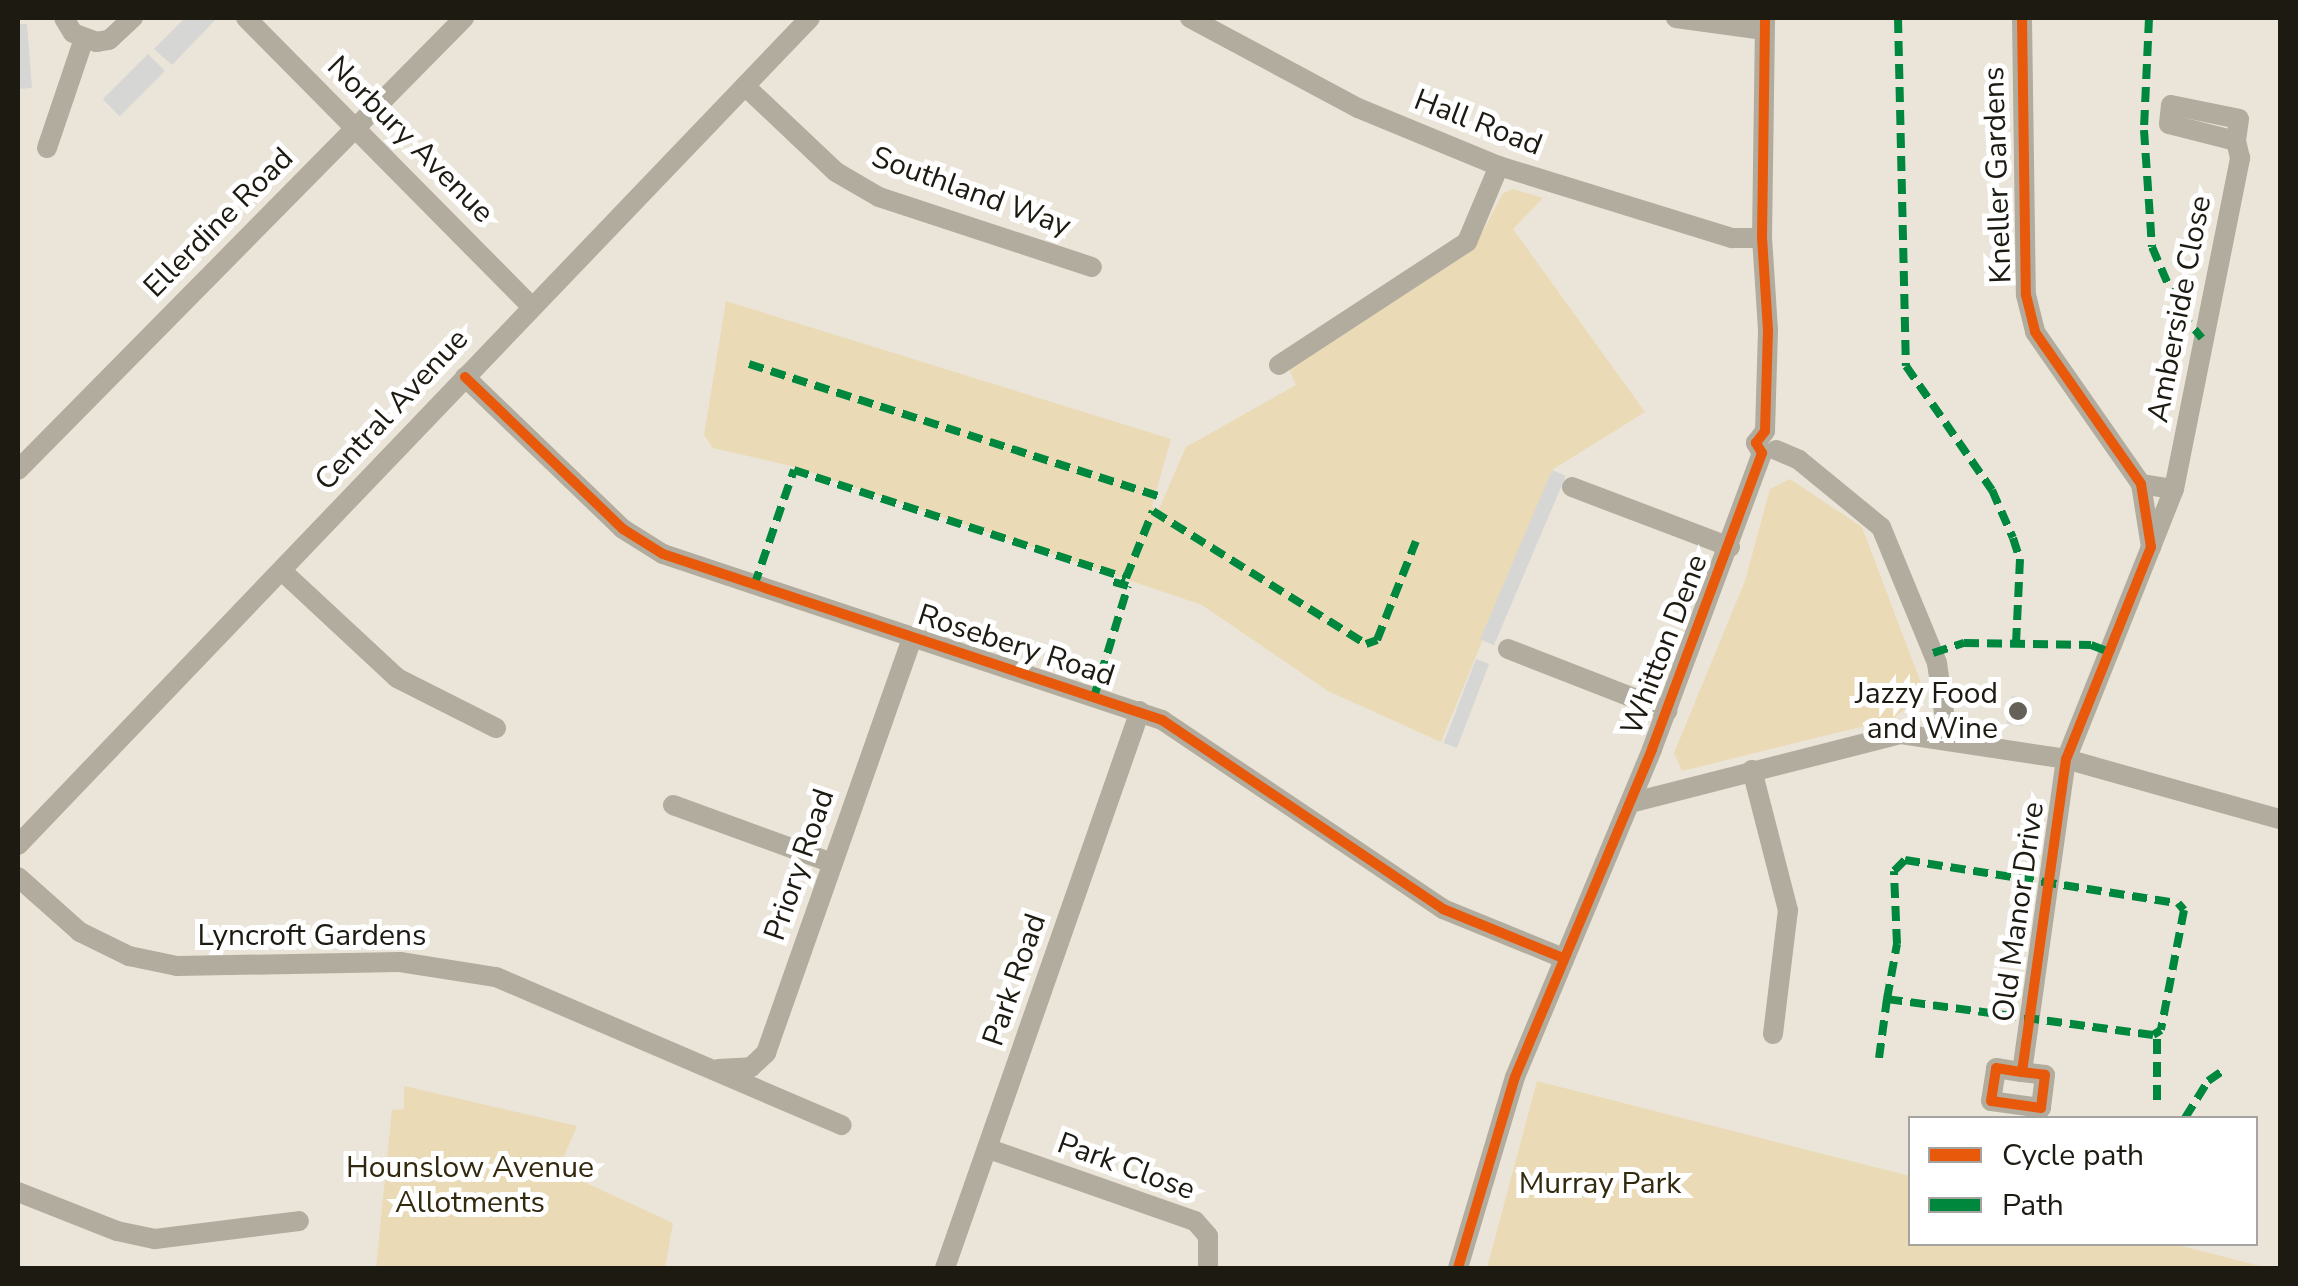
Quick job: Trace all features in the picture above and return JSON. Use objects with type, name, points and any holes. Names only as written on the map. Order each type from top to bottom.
[{"type":"street","points":[[64,18],[84,39],[109,40],[133,18]]},
{"type":"street","name":"Norbury Avenue","points":[[246,18],[530,305]]},
{"type":"street","name":"Ellerdine Road","points":[[18,470],[464,18]]},
{"type":"street","name":"Central Avenue","points":[[18,844],[282,571],[530,305],[810,18]]},
{"type":"street","name":"Hall Road","points":[[1190,18],[1358,108],[1499,166],[1732,238],[1762,238]]},
{"type":"street","points":[[1676,18],[1765,24],[1768,180],[1762,238],[1766,431],[1776,435],[1769,452],[1799,460],[1881,527],[1938,663],[1948,740]]},
{"type":"street","name":"Kneller Gardens","points":[[2022,18],[2030,314],[2035,332],[2140,484],[2151,547]]},
{"type":"street","points":[[47,148],[84,39]]},
{"type":"street","name":"Southland Way","points":[[746,86],[836,172],[879,197],[1092,267]]},
{"type":"street","name":"Amberside Close","points":[[2151,547],[2174,489],[2240,158],[2236,141]]},
{"type":"street","points":[[1279,365],[1466,242],[1499,166]]},
{"type":"street","name":"Rosebery Road","points":[[466,377],[623,529],[663,554],[1140,711],[1443,910],[1563,958]]},
{"type":"street","name":"Whitton Dene","points":[[1458,1268],[1505,1106],[1769,452]]},
{"type":"street","points":[[2140,484],[2174,489]]},
{"type":"street","points":[[1572,487],[1730,546]]},
{"type":"street","points":[[2066,759],[2151,547]]},
{"type":"street","points":[[282,571],[397,678],[496,728]]},
{"type":"street","name":"Priory Road","points":[[710,1068],[751,1068],[766,1053],[912,639]]},
{"type":"street","points":[[1508,649],[1666,711]]},
{"type":"street","name":"Park Road","points":[[946,1268],[1140,711]]},
{"type":"street","points":[[1630,803],[1901,734],[2066,759],[2280,819]]},
{"type":"street","name":"Old Manor Drive","points":[[2022,1072],[2066,759]]},
{"type":"street","points":[[1752,770],[1788,910],[1773,1034]]},
{"type":"street","points":[[673,805],[832,863]]},
{"type":"street","name":"Lyncroft Gardens","points":[[18,877],[80,932],[129,956],[178,966],[445,966],[496,977],[842,1125]]},
{"type":"street","name":"Park Close","points":[[989,1149],[1194,1221],[1208,1236],[1208,1268]]},
{"type":"street","points":[[18,1192],[117,1232],[156,1238],[299,1221]]},
{"type":"green space","points":[[1513,189],[1543,198],[1513,229],[1645,412],[1552,470],[1441,742],[1328,691],[1202,605],[791,466],[713,448],[704,435],[726,301],[1171,439],[1152,506],[1158,511],[1186,447],[1296,385],[1289,369],[1473,250],[1503,193]]},
{"type":"green space","points":[[1790,479],[1862,527],[1921,683],[1913,702],[1893,719],[1682,771],[1674,753],[1745,581],[1770,489]]},
{"type":"green space","name":"Murray Park","points":[[1537,1081],[1908,1175],[1908,1246],[2182,1246],[2268,1268],[1487,1268]]},
{"type":"green space","name":"Hounslow Avenue Allotments","points":[[404,1086],[577,1126],[558,1170],[673,1223],[665,1268],[376,1268],[392,1110],[404,1109]]},
{"type":"building","points":[[185,18],[217,18],[172,65],[154,49]]},
{"type":"building","points":[[18,24],[27,24],[32,88],[18,89]]},
{"type":"building","points":[[148,54],[165,71],[120,116],[103,99]]},
{"type":"building","points":[[1552,470],[1566,476],[1494,645],[1480,639]]},
{"type":"building","points":[[1476,659],[1489,664],[1457,748],[1444,743]]},
{"type":"building","name":"Jazzy Food and Wine","points":[[2012,696],[2028,699],[2022,727],[2007,723]]},
{"type":"marked path","points":[[1898,18],[1906,366],[1992,490],[2013,538],[2020,559],[2016,644]]},
{"type":"marked path","points":[[2149,18],[2144,130],[2152,247],[2180,312],[2202,338]]},
{"type":"marked path","points":[[749,364],[1158,496]]},
{"type":"marked path","points":[[754,586],[794,470],[1126,578],[1153,511],[1366,644],[1377,640],[1416,541]]},
{"type":"marked path","points":[[1094,697],[1128,586],[1110,581]]},
{"type":"marked path","points":[[1933,653],[1964,643],[2091,645],[2107,651]]},
{"type":"marked path","points":[[1879,1058],[1887,999],[1897,944],[1894,871],[1905,860],[2178,903],[2184,910],[2161,1030],[2153,1035],[1887,999]]},
{"type":"marked path","points":[[2157,1033],[2157,1100]]},
{"type":"marked path","points":[[2186,1116],[2208,1081],[2224,1070]]},
{"type":"cycle path","points":[[1458,1268],[1515,1077],[1652,749],[1762,453],[1756,443],[1765,431],[1768,330],[1762,238],[1765,18]]},
{"type":"cycle path","points":[[2022,18],[2026,295],[2035,332],[2141,484],[2151,547],[2066,759],[2022,1072],[2045,1075],[2041,1108],[1991,1101],[1996,1068],[2022,1072]]},
{"type":"cycle path","points":[[465,377],[623,529],[663,554],[1162,720],[1443,909],[1563,958]]},
{"type":"place","name":"Jazzy Food and Wine","points":[[2018,711]]}]
